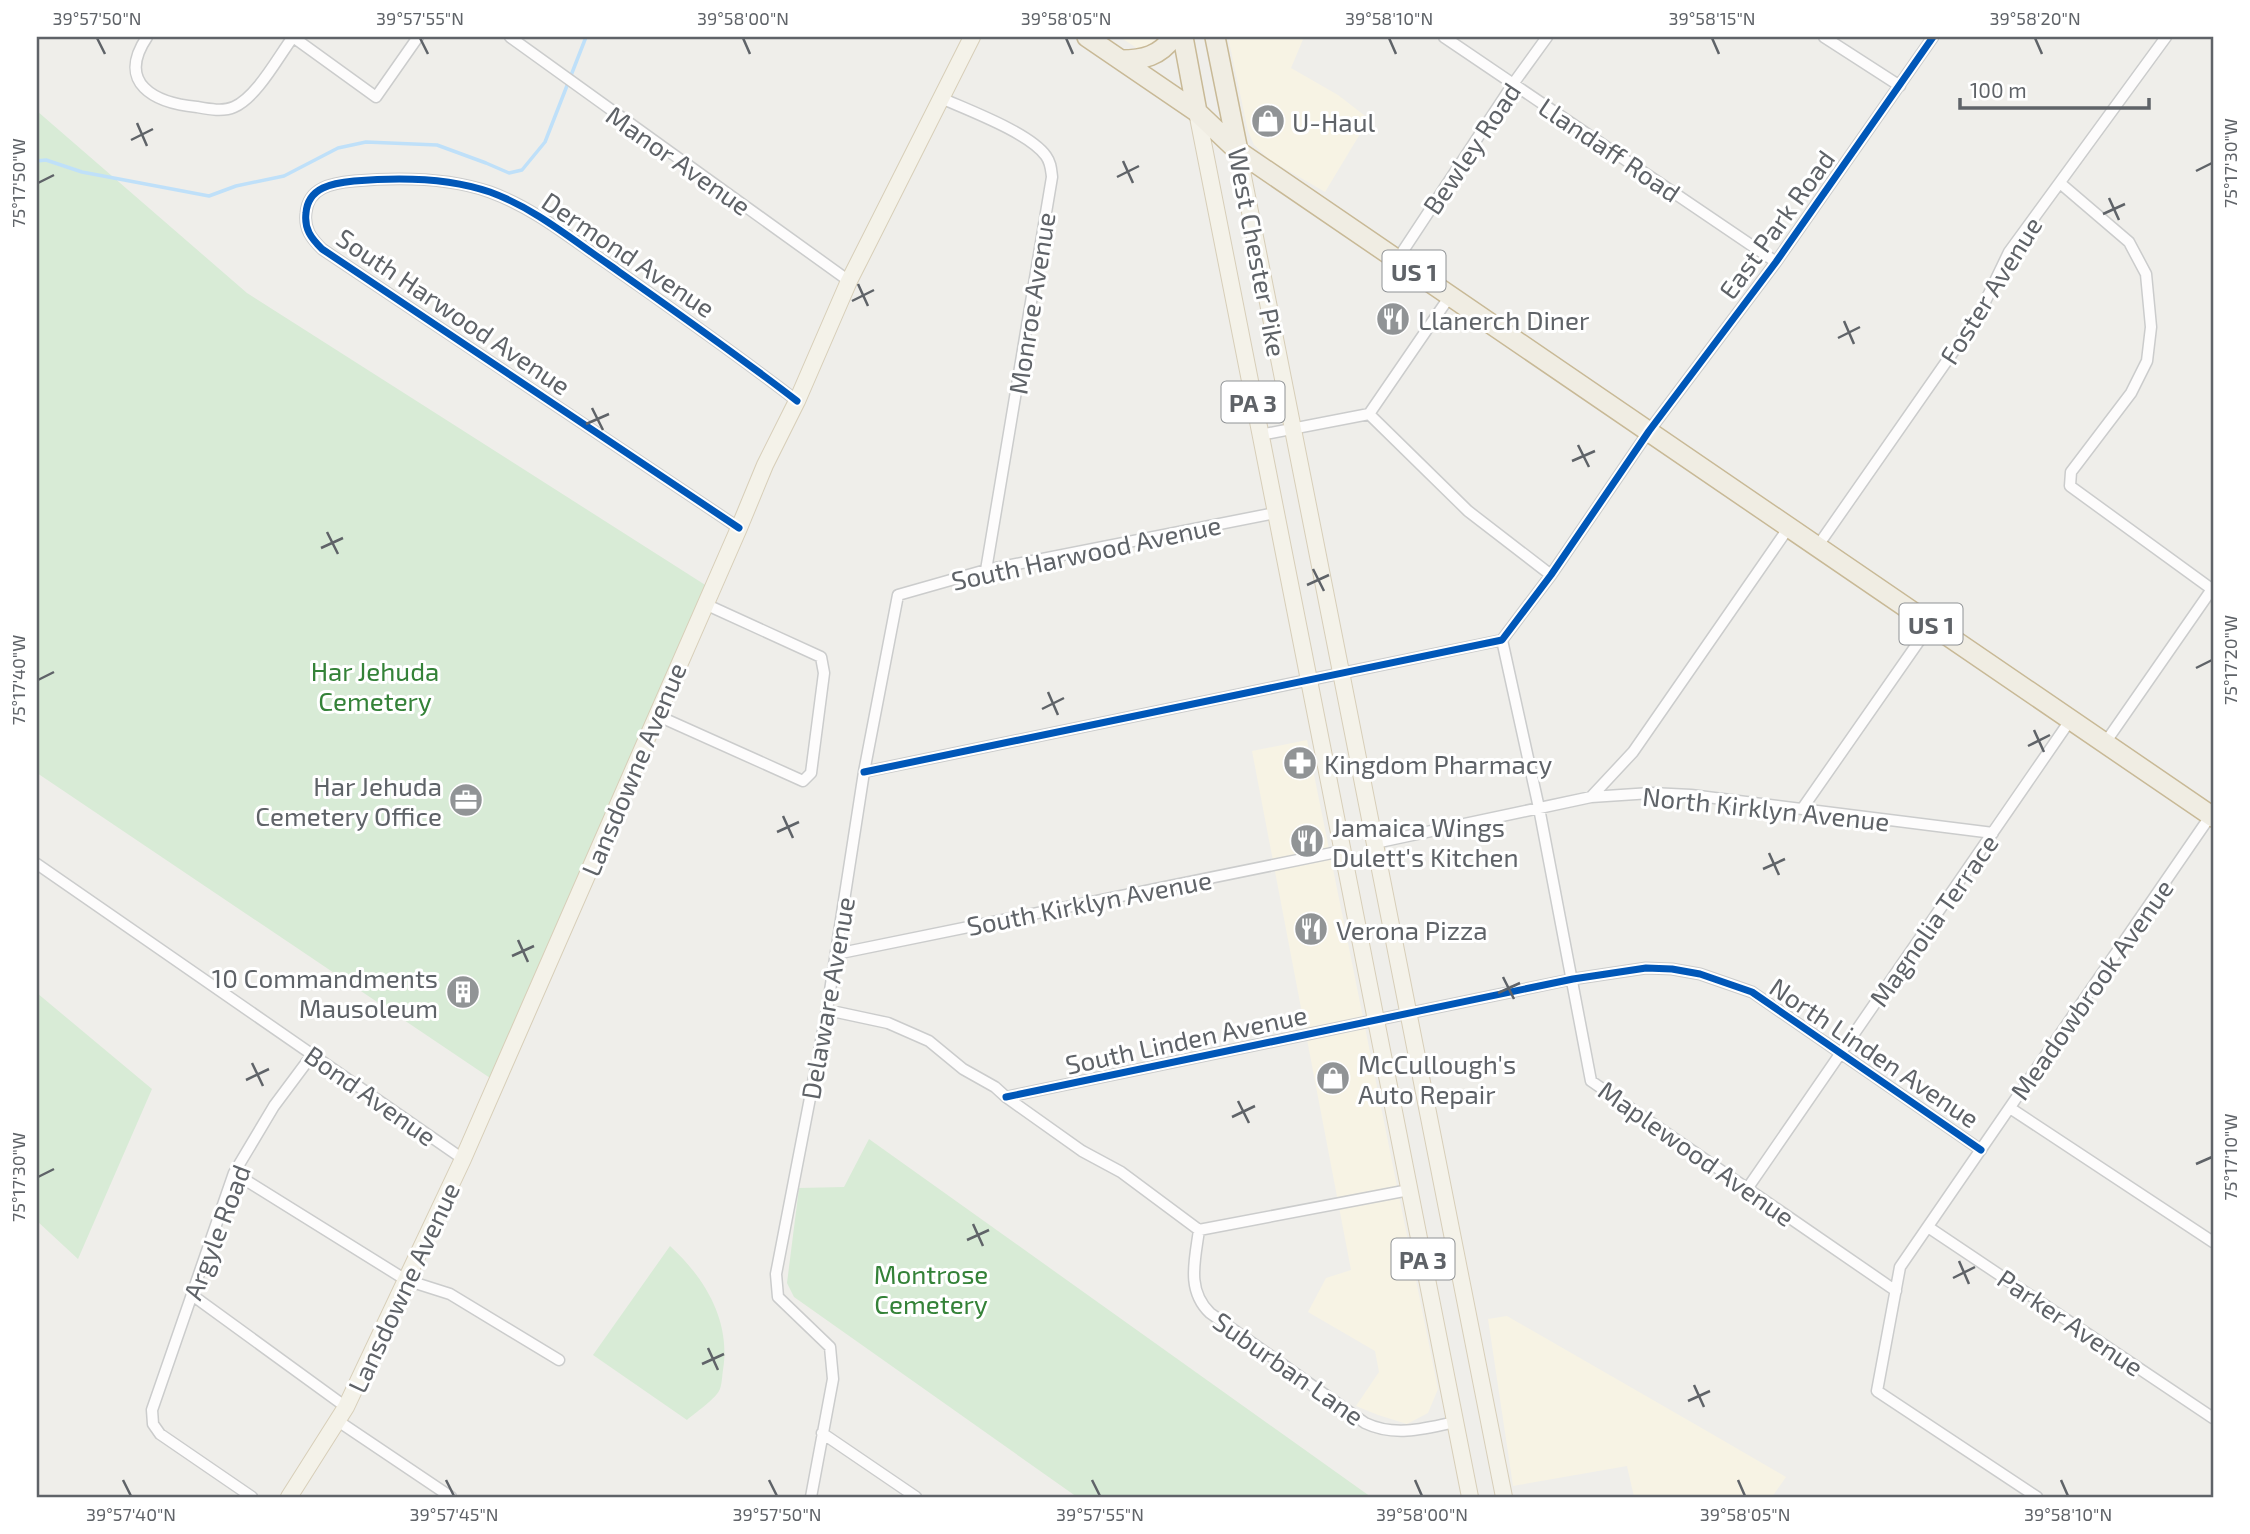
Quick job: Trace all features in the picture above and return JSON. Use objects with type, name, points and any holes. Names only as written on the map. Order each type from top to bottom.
[{"type":"highway","name":"US 1","points":[[1087,37],[1197,112],[1238,151],[2212,816]]},
{"type":"highway","points":[[1121,60],[1135,60],[1156,54],[1173,37]]},
{"type":"highway","name":"West Chester Pike","points":[[1183,37],[1197,112]]},
{"type":"highway","name":"West Chester Pike","points":[[1215,37],[1238,151]]},
{"type":"main road","name":"Lansdowne Avenue","points":[[289,1497],[342,1414],[407,1280],[463,1159],[765,465],[797,401],[849,281],[972,37]]},
{"type":"main road","name":"West Chester Pike","points":[[1197,112],[1470,1497]]},
{"type":"main road","name":"West Chester Pike","points":[[1238,151],[1504,1497]]},
{"type":"street","points":[[147,37],[134,59],[136,75],[146,91],[159,100],[216,110],[232,108],[249,97],[293,37],[376,97],[418,37]]},
{"type":"street","name":"Manor Avenue","points":[[510,37],[849,281]]},
{"type":"street","name":"Llandaff Road","points":[[1444,37],[1776,262]]},
{"type":"street","name":"Bewley Road","points":[[1397,260],[1547,37]]},
{"type":"street","points":[[1824,37],[1900,86]]},
{"type":"street","name":"East Park Road","points":[[1502,640],[1552,576],[1649,431],[1776,262],[1933,37]]},
{"type":"street","name":"Foster Avenue","points":[[1817,547],[1971,325],[2009,252],[2166,37]]},
{"type":"street","name":"Monroe Avenue","points":[[941,98],[1025,139],[1045,155],[1051,165],[1052,177],[986,570]]},
{"type":"street","name":"Dermond Avenue","points":[[306,209],[316,191],[342,182],[421,178],[489,192],[539,216],[722,344],[797,401]]},
{"type":"street","points":[[2060,183],[2129,242],[2146,274],[2151,327],[2147,361],[2131,393],[2071,471],[2070,486],[2212,589],[2105,743]]},
{"type":"street","name":"South Harwood Avenue","points":[[306,209],[309,235],[322,249],[739,528]]},
{"type":"street","points":[[1260,435],[1369,414],[1451,296]]},
{"type":"street","points":[[1369,414],[1451,496],[1552,576]]},
{"type":"street","name":"South Harwood Avenue","points":[[898,596],[986,570],[1275,513]]},
{"type":"street","points":[[1591,797],[1633,752],[1789,527]]},
{"type":"street","name":"Delaware Avenue","points":[[810,1497],[833,1379],[830,1347],[778,1297],[776,1273],[827,1010],[864,772],[898,596]]},
{"type":"street","points":[[656,715],[803,781],[811,773],[824,673],[821,657],[705,604]]},
{"type":"street","points":[[1802,809],[1931,624]]},
{"type":"street","points":[[864,772],[1502,640]]},
{"type":"street","name":"Maplewood Avenue","points":[[1502,640],[1539,808],[1591,1081],[1896,1291]]},
{"type":"street","name":"Magnolia Terrace","points":[[1747,1189],[2071,719]]},
{"type":"street","name":"North Kirklyn Avenue","points":[[1375,843],[1591,797],[1671,793],[1993,833]]},
{"type":"street","name":"Meadowbrook Avenue","points":[[2025,1494],[1877,1391],[1900,1267],[2212,816]]},
{"type":"street","name":"South Kirklyn Avenue","points":[[836,954],[1342,851]]},
{"type":"street","name":"Bond Avenue","points":[[37,864],[463,1159]]},
{"type":"street","name":"North Linden Avenue","points":[[1376,1021],[1573,979],[1646,968],[1700,974],[1752,992],[1981,1150]]},
{"type":"street","points":[[827,1010],[888,1023],[929,1041],[963,1069],[995,1087],[1082,1151],[1121,1172],[1199,1230],[1409,1189]]},
{"type":"street","name":"South Linden Avenue","points":[[1006,1097],[1376,1021]]},
{"type":"street","name":"Argyle Road","points":[[252,1497],[160,1434],[153,1424],[152,1410],[234,1173],[274,1106],[312,1055]]},
{"type":"street","name":"North Linden Avenue","points":[[2010,1108],[2213,1242]]},
{"type":"street","points":[[234,1173],[407,1280],[450,1294],[559,1360]]},
{"type":"street","name":"Parker Avenue","points":[[1928,1227],[2213,1418]]},
{"type":"street","name":"Suburban Lane","points":[[1199,1230],[1193,1280],[1201,1305],[1210,1313],[1365,1423],[1376,1428],[1401,1432],[1455,1422]]},
{"type":"street","points":[[192,1295],[451,1497]]},
{"type":"street","points":[[822,1433],[916,1497]]},
{"type":"street","points":[[2025,1494],[2038,1497]]},
{"type":"shaded area","points":[[1120,37],[1159,37],[1138,49]]},
{"type":"shaded area","points":[[1228,37],[1304,37],[1291,68],[1338,95],[1369,119],[1325,192],[1270,160],[1254,145],[1248,131]]},
{"type":"shaded area","points":[[1307,740],[1438,1389],[1428,1413],[1407,1424],[1356,1406],[1379,1372],[1375,1351],[1308,1312],[1326,1278],[1351,1270],[1252,751]]},
{"type":"shaded area","points":[[1507,1316],[1786,1477],[1772,1497],[1634,1497],[1627,1466],[1513,1486],[1488,1319]]},
{"type":"green space","name":"Har Jehuda Cemetery","points":[[37,111],[247,293],[710,588],[496,1082],[37,773]]},
{"type":"green space","points":[[37,993],[152,1089],[78,1259],[37,1221]]},
{"type":"green space","name":"Montrose Cemetery","points":[[869,1139],[1371,1497],[1077,1497],[794,1297],[787,1283],[799,1188],[844,1187]]},
{"type":"green space","points":[[670,1246],[704,1286],[713,1302],[723,1334],[720,1389],[717,1395],[687,1420],[593,1355]]},
{"type":"waterway","points":[[37,161],[46,160],[82,172],[209,196],[236,186],[284,176],[338,148],[366,142],[437,145],[509,173],[522,170],[545,142],[586,37]]},
{"type":"cycle path","points":[[864,772],[1502,640],[1551,575],[1649,431],[1776,262],[1933,37]]},
{"type":"cycle path","points":[[739,528],[322,249],[307,229],[306,219],[311,197],[330,185],[405,179],[457,183],[490,192],[522,206],[551,224],[797,401]]},
{"type":"cycle path","points":[[1006,1097],[1573,979],[1646,968],[1672,969],[1700,974],[1752,992],[1981,1150]]},
{"type":"place","name":"U-Haul","points":[[1268,121]]},
{"type":"place","name":"Llanerch Diner","points":[[1393,319]]},
{"type":"place","name":"Kingdom Pharmacy","points":[[1300,763]]},
{"type":"place","name":"Har Jehuda Cemetery Office","points":[[466,800]]},
{"type":"place","name":"Jamaica Wings Dulett's Kitchen","points":[[1307,841]]},
{"type":"place","name":"Verona Pizza","points":[[1311,929]]},
{"type":"place","name":"10 Commandments Mausoleum","points":[[463,992]]},
{"type":"place","name":"McCullough's Auto Repair","points":[[1333,1078]]}]
